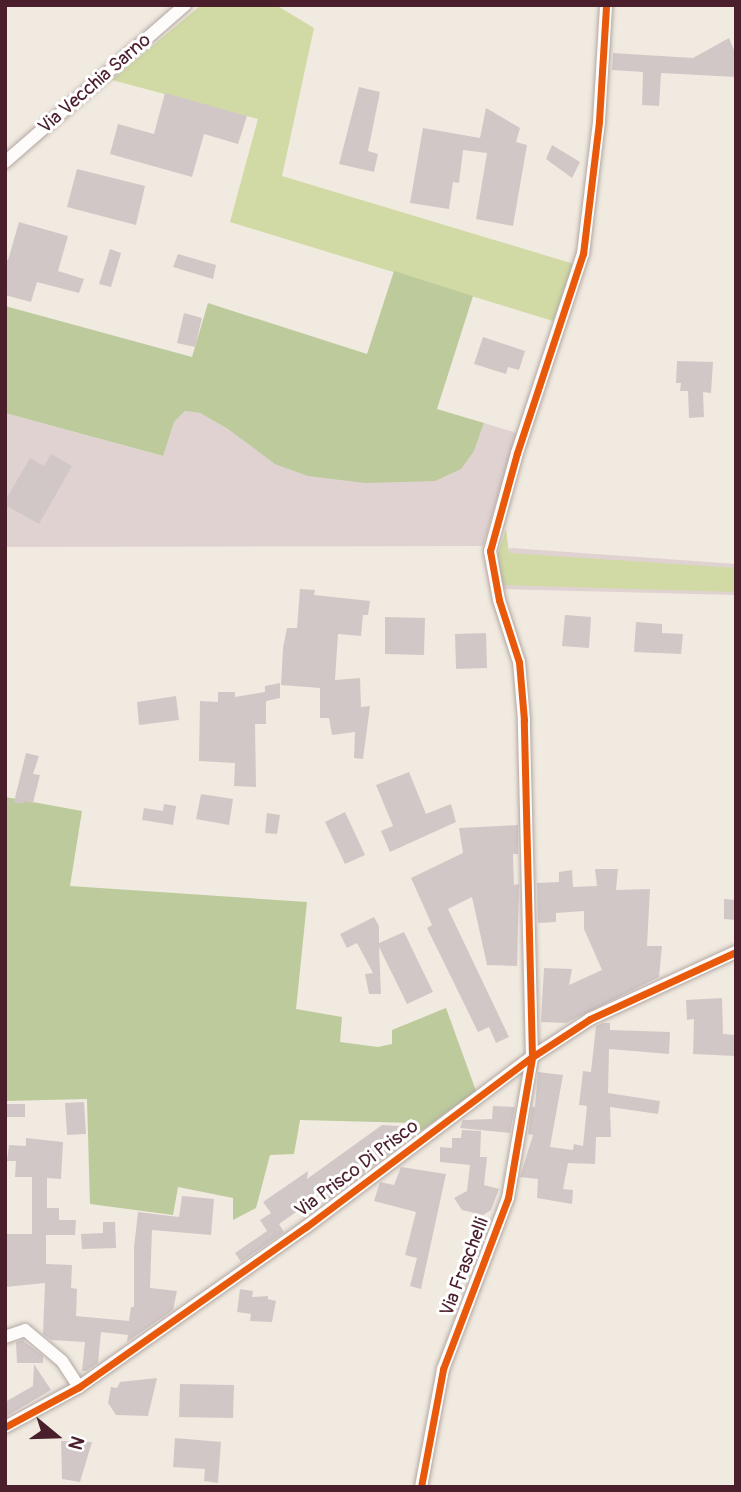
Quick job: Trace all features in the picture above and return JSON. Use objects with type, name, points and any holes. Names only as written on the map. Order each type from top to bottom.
[{"type":"street","name":"Via Vecchia Sarno","points":[[5,162],[185,5]]},
{"type":"street","name":"Via Fraschelli","points":[[422,1487],[443,1369],[508,1198],[531,1057],[520,674],[499,600],[490,551],[517,453],[583,254],[599,121],[606,5]]},
{"type":"street","name":"Via Prisco Di Prisco","points":[[5,1427],[79,1387],[306,1227],[531,1057],[590,1019],[736,952]]},
{"type":"street","points":[[5,1336],[25,1330],[62,1361],[79,1387]]},
{"type":"shaded area","points":[[185,411],[200,413],[228,429],[474,451],[484,423],[517,433],[483,546],[5,547],[5,413],[162,456],[174,422]]},
{"type":"shaded area","points":[[511,548],[736,564],[736,595],[501,589],[498,553]]},
{"type":"green space","points":[[201,5],[276,5],[314,28],[282,176],[574,264],[553,321],[230,222],[258,119],[112,80]]},
{"type":"green space","points":[[394,271],[473,296],[437,409],[484,423],[474,451],[461,469],[435,481],[365,483],[308,476],[275,464],[228,429],[200,413],[185,411],[174,422],[163,456],[5,413],[5,306],[192,357],[208,303],[367,354]]},
{"type":"green space","points":[[506,529],[509,553],[736,568],[736,592],[502,585],[498,553]]},
{"type":"green space","points":[[5,797],[82,811],[70,886],[307,902],[296,1009],[342,1017],[340,1042],[378,1047],[392,1044],[392,1030],[446,1008],[476,1091],[421,1131],[416,1123],[300,1120],[294,1154],[270,1155],[256,1208],[233,1220],[233,1198],[178,1187],[173,1215],[90,1204],[87,1099],[5,1101]]},
{"type":"building","points":[[729,38],[736,55],[736,77],[661,73],[659,106],[642,105],[643,72],[612,70],[613,53],[693,58]]},
{"type":"building","points":[[359,87],[380,92],[368,151],[378,154],[374,172],[339,164]]},
{"type":"building","points":[[165,93],[247,116],[238,144],[204,134],[192,177],[110,154],[118,124],[154,134]]},
{"type":"building","points":[[486,108],[520,128],[516,142],[527,145],[513,226],[476,219],[487,153],[463,150],[459,183],[453,182],[449,209],[410,203],[423,128],[480,138]]},
{"type":"building","points":[[552,145],[580,162],[572,178],[546,159]]},
{"type":"building","points":[[77,169],[145,186],[136,225],[67,207]]},
{"type":"building","points":[[19,222],[68,236],[58,271],[84,279],[79,293],[37,282],[31,302],[5,295],[5,259],[8,260]]},
{"type":"building","points":[[110,249],[121,253],[111,287],[99,284]]},
{"type":"building","points":[[178,254],[216,265],[213,279],[173,267]]},
{"type":"building","points":[[184,313],[202,318],[195,347],[177,343]]},
{"type":"building","points":[[483,337],[525,351],[519,370],[508,367],[506,374],[474,364]]},
{"type":"building","points":[[677,361],[713,362],[711,393],[703,392],[704,417],[689,418],[688,391],[680,391],[681,383],[676,383]]},
{"type":"building","points":[[51,454],[72,466],[39,524],[5,505],[5,501],[30,458],[44,466]]},
{"type":"building","points":[[300,589],[315,590],[314,595],[370,601],[368,615],[363,615],[361,636],[338,634],[335,680],[360,678],[361,707],[370,706],[363,759],[354,758],[355,732],[332,735],[329,718],[320,718],[320,688],[281,685],[283,648],[287,628],[297,628]]},
{"type":"building","points":[[565,615],[591,617],[589,648],[562,646]]},
{"type":"building","points":[[385,617],[425,618],[424,655],[385,654]]},
{"type":"building","points":[[636,622],[662,624],[662,633],[683,634],[681,654],[634,652]]},
{"type":"building","points":[[486,633],[487,668],[456,669],[455,634]]},
{"type":"building","points":[[280,683],[280,698],[266,701],[266,724],[255,724],[256,787],[234,786],[235,763],[199,761],[200,701],[218,702],[218,692],[235,692],[235,697],[265,692],[265,686]]},
{"type":"building","points":[[176,696],[179,720],[139,725],[137,702]]},
{"type":"building","points":[[26,753],[39,756],[33,774],[40,775],[33,803],[24,801],[23,804],[14,802]]},
{"type":"building","points":[[409,772],[426,814],[451,804],[456,822],[390,852],[381,831],[393,826],[376,785]]},
{"type":"building","points":[[201,794],[233,799],[229,825],[196,819]]},
{"type":"building","points":[[164,804],[176,806],[173,825],[142,820],[144,808],[163,811]]},
{"type":"building","points":[[345,812],[365,855],[345,864],[325,822]]},
{"type":"building","points":[[267,813],[280,815],[277,834],[265,833]]},
{"type":"building","points":[[518,825],[518,854],[513,854],[514,885],[519,884],[517,966],[487,965],[472,897],[448,909],[509,1037],[496,1043],[489,1027],[478,1032],[427,928],[432,925],[411,878],[463,853],[459,828]]},
{"type":"building","points":[[595,869],[618,869],[616,890],[650,889],[647,946],[662,946],[659,977],[566,1023],[541,1022],[544,968],[572,969],[569,985],[602,970],[584,929],[584,911],[556,913],[556,922],[538,923],[537,883],[559,882],[559,872],[572,870],[573,887],[597,886]]},
{"type":"building","points":[[724,899],[736,900],[736,920],[724,919]]},
{"type":"building","points":[[374,917],[379,926],[379,943],[404,932],[433,992],[407,1004],[379,947],[381,994],[369,994],[365,974],[373,973],[357,943],[347,948],[340,934]]},
{"type":"building","points":[[722,998],[723,1034],[736,1035],[736,1056],[693,1054],[694,1019],[687,1020],[686,1000]]},
{"type":"building","points":[[610,1023],[610,1030],[670,1032],[669,1054],[609,1049],[608,1093],[660,1101],[658,1114],[610,1107],[611,1137],[596,1137],[595,1164],[568,1163],[563,1189],[573,1190],[572,1204],[537,1198],[538,1179],[520,1177],[533,1135],[528,1134],[532,1107],[535,1107],[538,1072],[563,1075],[550,1147],[573,1150],[574,1144],[583,1146],[587,1106],[579,1105],[583,1071],[591,1072],[596,1026]]},
{"type":"building","points":[[84,1102],[86,1134],[67,1135],[65,1103]]},
{"type":"building","points":[[5,1104],[25,1104],[25,1117],[5,1117]]},
{"type":"building","points":[[493,1106],[515,1107],[510,1133],[460,1128],[463,1120],[492,1119]]},
{"type":"building","points":[[382,1125],[415,1127],[418,1132],[326,1201],[322,1194],[279,1224],[284,1232],[241,1262],[235,1253],[267,1231],[260,1220],[271,1213],[263,1202],[308,1171],[307,1179]]},
{"type":"building","points":[[462,1130],[481,1131],[480,1157],[487,1157],[484,1185],[499,1189],[491,1210],[483,1215],[462,1210],[454,1198],[467,1191],[470,1165],[440,1162],[440,1147],[452,1148],[452,1138],[461,1138]]},
{"type":"building","points":[[26,1138],[63,1142],[61,1179],[47,1178],[47,1208],[59,1208],[59,1220],[76,1220],[75,1235],[46,1235],[46,1264],[72,1265],[71,1288],[77,1289],[76,1316],[129,1321],[131,1307],[134,1307],[134,1247],[138,1212],[179,1217],[182,1196],[214,1199],[211,1235],[152,1230],[150,1288],[177,1291],[173,1310],[127,1342],[128,1335],[101,1332],[98,1363],[86,1371],[82,1371],[85,1342],[51,1340],[43,1334],[45,1283],[5,1287],[5,1234],[32,1234],[32,1177],[15,1177],[16,1161],[7,1161],[9,1145],[26,1146]]},
{"type":"building","points":[[401,1167],[446,1174],[421,1289],[410,1286],[417,1258],[405,1255],[416,1212],[374,1201],[380,1182],[394,1185]]},
{"type":"building","points":[[103,1222],[115,1222],[116,1248],[82,1249],[81,1234],[103,1233]]},
{"type":"building","points":[[240,1289],[253,1291],[252,1297],[268,1296],[268,1299],[276,1301],[272,1322],[250,1321],[251,1314],[237,1312]]},
{"type":"building","points":[[22,1340],[43,1356],[43,1363],[17,1363],[16,1342]]},
{"type":"building","points":[[34,1364],[51,1390],[5,1417],[5,1402],[33,1386]]},
{"type":"building","points":[[157,1378],[148,1416],[116,1415],[108,1403],[111,1387],[117,1388],[120,1382]]},
{"type":"building","points":[[180,1384],[234,1385],[233,1418],[179,1417]]},
{"type":"building","points":[[175,1438],[221,1442],[218,1483],[204,1481],[205,1469],[173,1467]]},
{"type":"building","points":[[61,1441],[92,1442],[80,1482],[62,1479]]},
{"type":"cycle path","points":[[421,1487],[443,1369],[508,1198],[532,1057],[524,720],[519,662],[499,600],[490,551],[517,453],[583,254],[599,121],[606,5]]},
{"type":"cycle path","points":[[5,1427],[79,1387],[306,1227],[532,1057],[590,1019],[736,952]]}]
